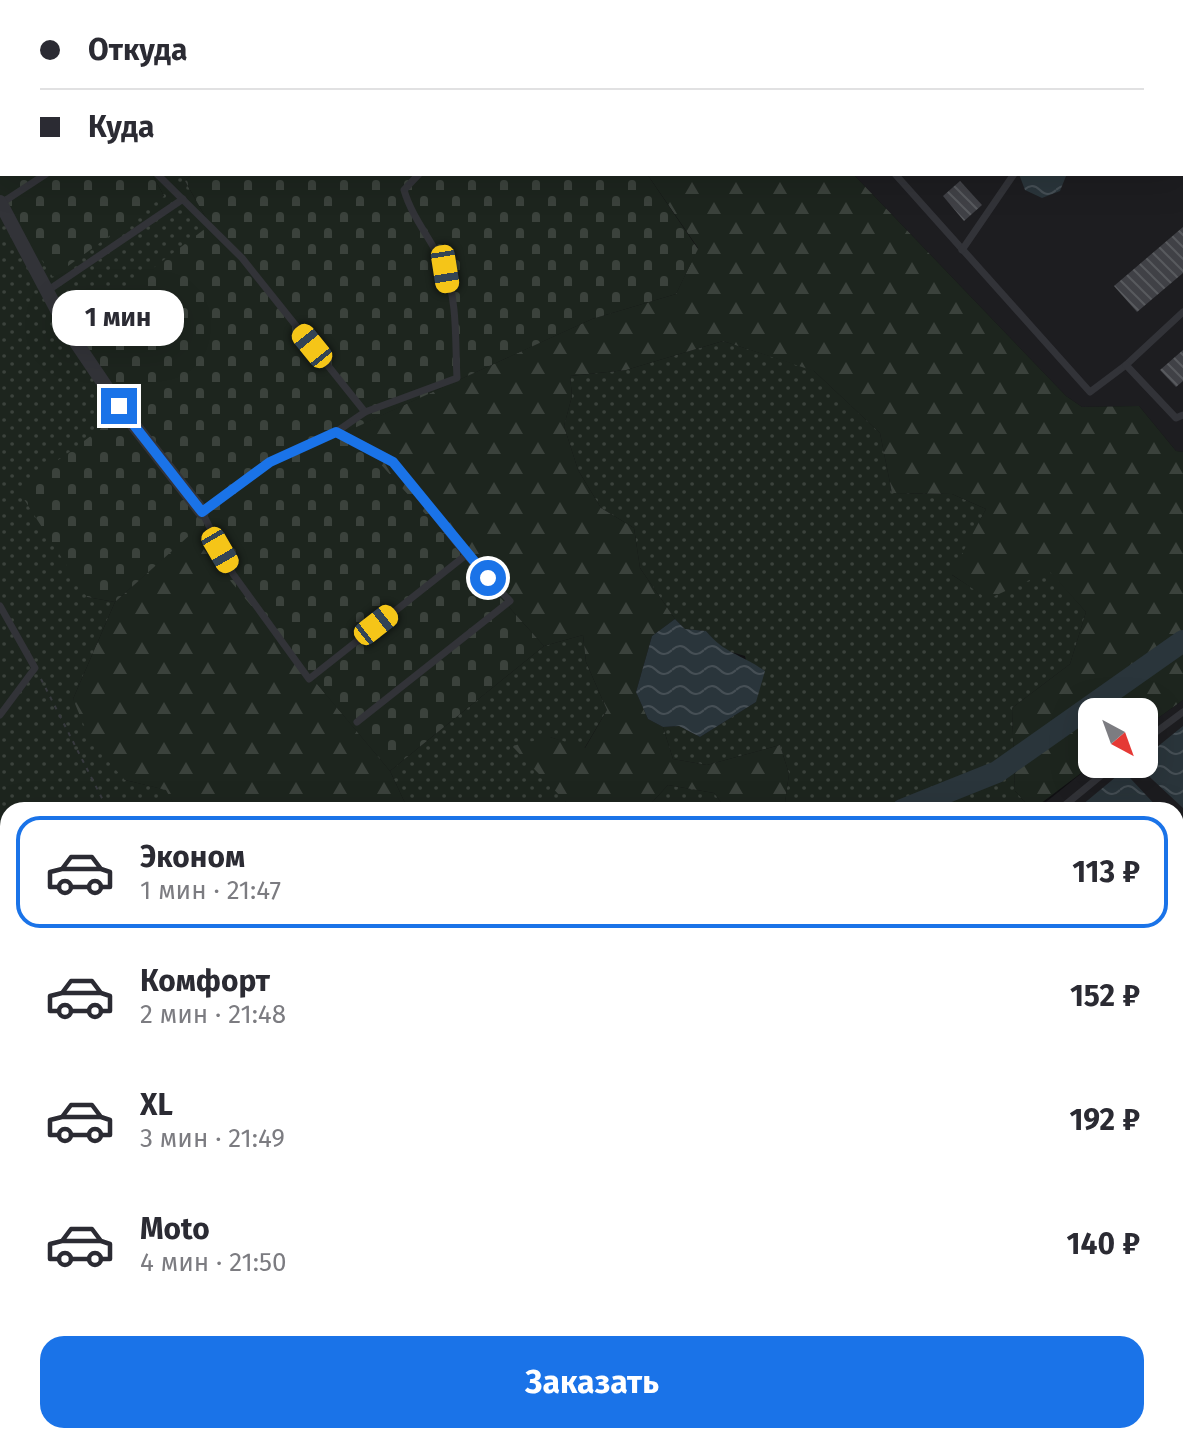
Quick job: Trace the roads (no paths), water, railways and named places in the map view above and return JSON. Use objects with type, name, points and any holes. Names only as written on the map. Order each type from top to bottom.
[{"type":"street","points":[[0,203],[67,329],[119,406],[202,512]]},
{"type":"lane","points":[[0,203],[43,176]]},
{"type":"lane","points":[[159,176],[242,258],[365,412]]},
{"type":"lane","points":[[417,176],[404,190],[409,206],[445,269],[454,322],[457,378],[365,412],[336,432],[270,462],[202,512],[233,574],[309,679],[466,555]]},
{"type":"lane","points":[[897,176],[1090,392],[1126,365],[1183,312]]},
{"type":"lane","points":[[962,250],[1013,176]]},
{"type":"lane","points":[[47,291],[183,199]]},
{"type":"lane","points":[[1126,365],[1176,418],[1183,415]]},
{"type":"lane","points":[[336,432],[393,462],[466,555],[510,601],[357,722]]},
{"type":"lane","points":[[0,606],[35,668],[0,715]]},
{"type":"lane","points":[[1158,731],[1183,712]]},
{"type":"lane","points":[[1069,802],[1098,778]]},
{"type":"water","points":[[1020,176],[1066,176],[1060,191],[1042,198],[1025,190]]},
{"type":"water","points":[[675,619],[685,629],[706,631],[727,649],[765,671],[756,702],[700,737],[679,726],[663,727],[648,719],[636,692],[652,636]]},
{"type":"water","points":[[1183,726],[1183,802],[1177,802],[1151,778],[1158,778],[1158,746]]},
{"type":"water","points":[[1115,778],[1130,778],[1152,802],[1086,802]]},
{"type":"waterway","points":[[922,802],[997,772],[1183,641]]}]
